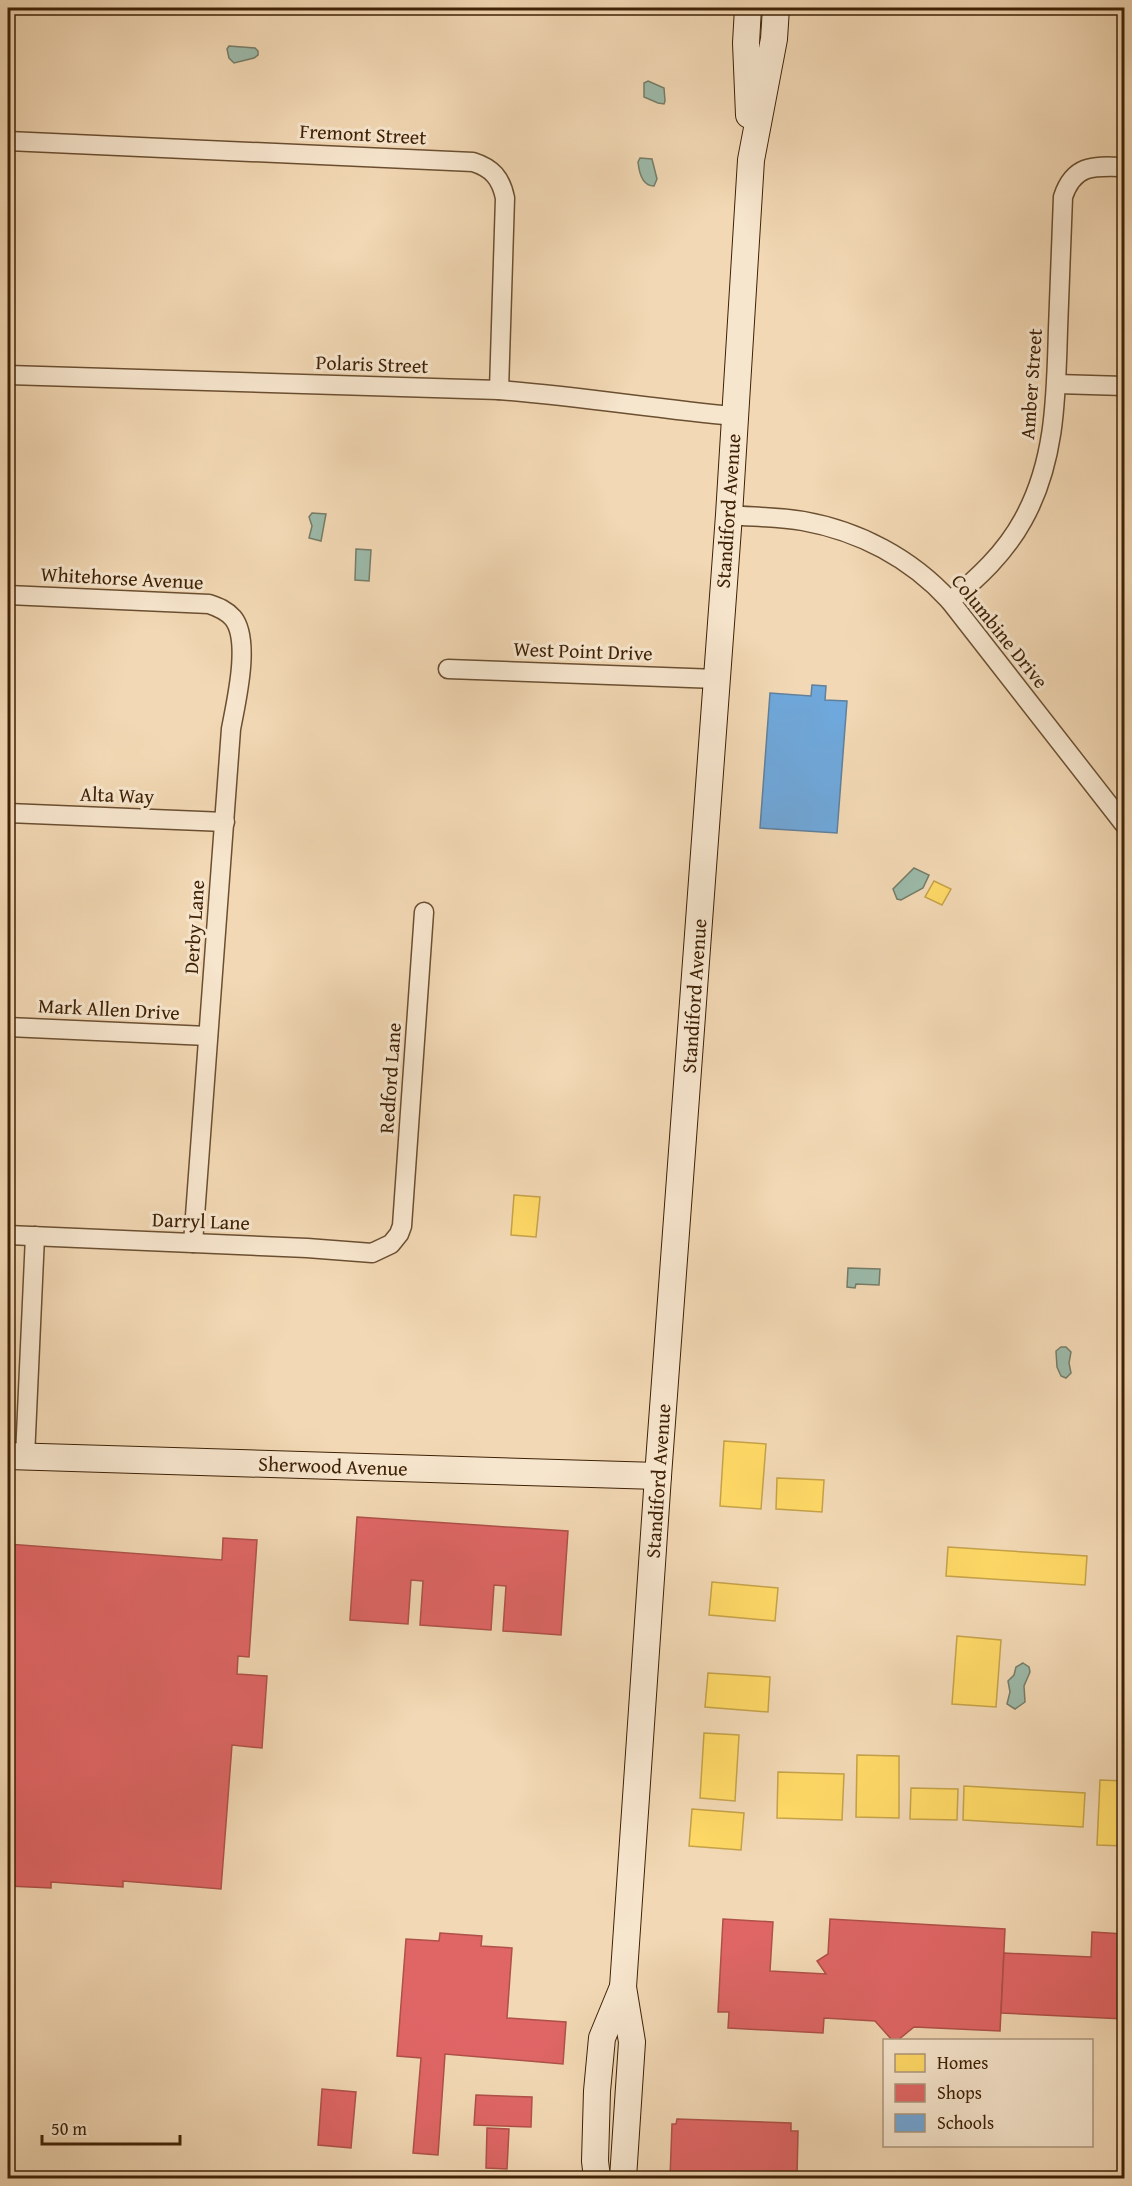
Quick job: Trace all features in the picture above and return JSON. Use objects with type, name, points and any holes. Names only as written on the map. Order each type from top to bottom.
[{"type":"main road","points":[[748,8],[746,43],[751,160]]},
{"type":"main road","name":"Standiford Avenue","points":[[623,2178],[632,2042],[623,1987],[658,1476],[729,515],[751,160],[774,39],[776,8]]},
{"type":"main road","name":"Sherwood Avenue","points":[[16,1457],[658,1476]]},
{"type":"main road","name":"Standiford Avenue","points":[[597,2178],[595,2161],[597,2091],[602,2038],[623,1987]]},
{"type":"street","name":"Fremont Street","points":[[8,141],[473,162],[486,166],[502,185],[505,198],[499,390]]},
{"type":"street","name":"Amber Street","points":[[950,601],[977,579],[1003,550],[1023,521],[1038,489],[1047,460],[1053,430],[1057,384],[1063,197],[1067,184],[1074,176],[1094,166],[1125,167]]},
{"type":"street","name":"Polaris Street","points":[[8,375],[499,390],[560,394],[685,412],[734,416]]},
{"type":"street","points":[[1057,384],[1125,386]]},
{"type":"street","name":"Columbine Drive","points":[[729,515],[801,521],[835,528],[863,538],[894,554],[918,571],[950,601],[1125,824]]},
{"type":"street","name":"Whitehorse Avenue","points":[[8,596],[209,604],[222,608],[232,616]]},
{"type":"street","name":"Derby Lane","points":[[193,1243],[231,729],[237,695],[241,645],[240,632],[232,616]]},
{"type":"street","name":"West Point Drive","points":[[448,669],[717,679]]},
{"type":"street","name":"Alta Way","points":[[8,813],[225,822]]},
{"type":"street","name":"Redford Lane","points":[[391,1244],[402,1226],[424,912]]},
{"type":"street","name":"Mark Allen Drive","points":[[8,1027],[208,1036]]},
{"type":"street","name":"Darryl Lane","points":[[8,1235],[372,1252],[391,1244]]},
{"type":"street","points":[[16,1457],[35,1236]]},
{"type":"shaded area","points":[[229,46],[255,48],[258,55],[234,63],[229,58],[227,49]]},
{"type":"shaded area","points":[[648,81],[664,88],[664,104],[644,97],[644,83]]},
{"type":"shaded area","points":[[640,158],[652,159],[657,179],[654,186],[647,184],[642,178],[638,162]]},
{"type":"shaded area","points":[[312,513],[326,514],[321,541],[309,538],[312,526],[309,517]]},
{"type":"shaded area","points":[[356,549],[371,550],[369,581],[355,580]]},
{"type":"shaded area","points":[[914,868],[929,875],[923,888],[901,900],[897,899],[893,889]]},
{"type":"shaded area","points":[[848,1268],[880,1269],[879,1285],[856,1284],[855,1288],[847,1287]]},
{"type":"shaded area","points":[[1061,1347],[1066,1347],[1071,1352],[1069,1363],[1071,1373],[1066,1378],[1061,1376],[1057,1367],[1056,1351]]},
{"type":"shaded area","points":[[1023,1663],[1029,1667],[1030,1672],[1024,1686],[1025,1702],[1015,1709],[1007,1704],[1010,1692],[1008,1681],[1014,1675],[1016,1667]]},
{"type":"building: Homes","points":[[934,881],[951,889],[942,905],[925,897]]},
{"type":"building: Homes","points":[[514,1195],[540,1197],[536,1237],[511,1235]]},
{"type":"building: Homes","points":[[724,1441],[766,1444],[761,1509],[720,1506]]},
{"type":"building: Homes","points":[[777,1478],[824,1480],[822,1512],[776,1509]]},
{"type":"building: Homes","points":[[948,1547],[1087,1556],[1085,1585],[946,1576]]},
{"type":"building: Homes","points":[[712,1582],[778,1588],[775,1621],[709,1615]]},
{"type":"building: Homes","points":[[957,1636],[1001,1640],[996,1707],[952,1704]]},
{"type":"building: Homes","points":[[708,1673],[770,1677],[768,1712],[705,1707]]},
{"type":"building: Homes","points":[[704,1733],[739,1735],[735,1801],[700,1798]]},
{"type":"building: Homes","points":[[857,1755],[899,1756],[899,1818],[856,1817]]},
{"type":"building: Homes","points":[[778,1772],[844,1774],[842,1820],[777,1818]]},
{"type":"building: Homes","points":[[1100,1780],[1124,1781],[1124,1846],[1097,1845]]},
{"type":"building: Homes","points":[[964,1786],[1085,1793],[1083,1827],[963,1820]]},
{"type":"building: Homes","points":[[911,1788],[958,1789],[957,1820],[910,1819]]},
{"type":"building: Homes","points":[[692,1809],[744,1813],[741,1850],[689,1846]]},
{"type":"building: Shops","points":[[357,1517],[568,1531],[561,1635],[503,1631],[506,1586],[494,1585],[491,1630],[420,1625],[423,1581],[411,1580],[408,1624],[350,1620]]},
{"type":"building: Shops","points":[[223,1538],[257,1540],[249,1657],[238,1656],[237,1674],[267,1676],[262,1748],[232,1745],[221,1889],[123,1881],[123,1887],[51,1882],[51,1888],[8,1886],[8,1544],[222,1560]]},
{"type":"building: Shops","points":[[723,1919],[773,1922],[770,1971],[826,1974],[817,1961],[828,1954],[830,1919],[1005,1929],[1000,2031],[914,2027],[899,2039],[891,2039],[875,2021],[824,2018],[823,2033],[728,2028],[729,2012],[718,2012]]},
{"type":"building: Shops","points":[[1092,1932],[1124,1934],[1124,2019],[1001,2013],[1004,1953],[1091,1957]]},
{"type":"building: Shops","points":[[440,1933],[482,1936],[481,1946],[512,1948],[507,2018],[566,2022],[563,2064],[445,2054],[438,2155],[413,2153],[421,2058],[397,2056],[406,1939],[439,1941]]},
{"type":"building: Shops","points":[[322,2089],[356,2092],[351,2148],[318,2145]]},
{"type":"building: Shops","points":[[476,2095],[532,2097],[531,2127],[474,2125]]},
{"type":"building: Shops","points":[[677,2119],[791,2123],[791,2131],[798,2131],[797,2178],[670,2178],[672,2124],[676,2124]]},
{"type":"building: Shops","points":[[487,2128],[509,2129],[507,2169],[486,2168]]},
{"type":"building: Schools","points":[[812,685],[826,686],[825,700],[847,701],[837,833],[760,828],[770,693],[811,696]]}]
